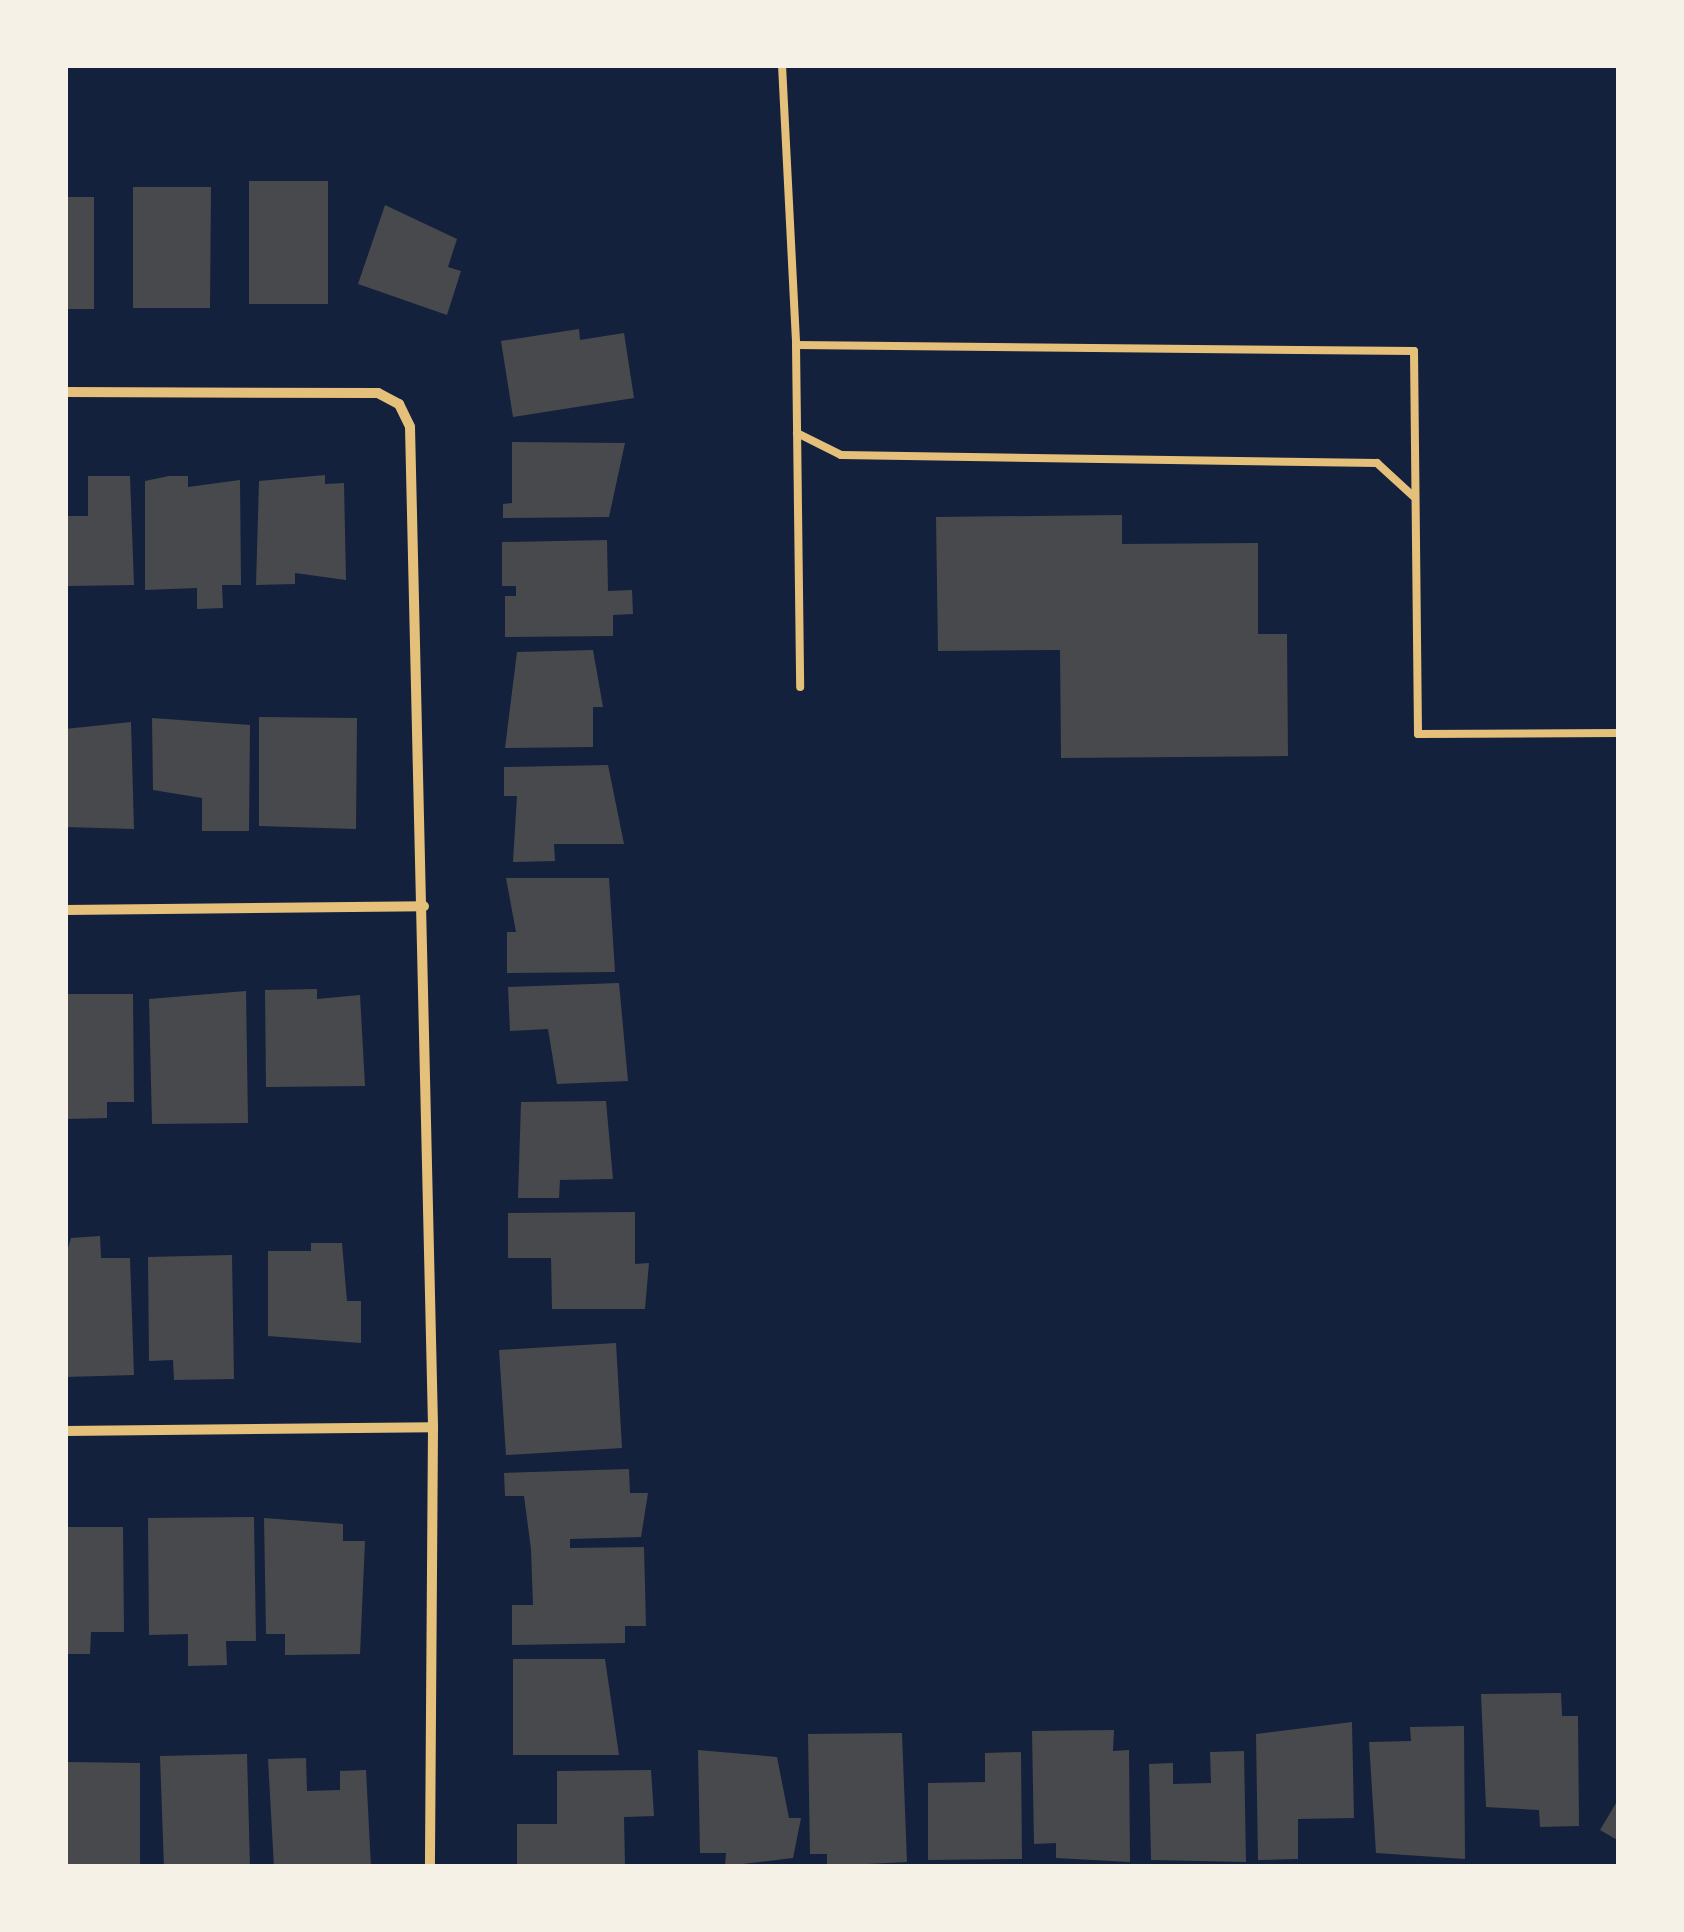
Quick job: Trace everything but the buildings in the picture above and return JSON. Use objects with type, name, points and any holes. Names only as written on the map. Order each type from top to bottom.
[{"type":"street","points":[[65,392],[342,390],[399,404],[416,455],[433,1427],[430,1867]]},
{"type":"street","points":[[65,910],[424,906]]},
{"type":"street","points":[[65,1431],[433,1427]]},
{"type":"lane","points":[[782,65],[796,345],[800,688]]},
{"type":"lane","points":[[796,345],[1414,351],[1418,734],[1619,734]]},
{"type":"lane","points":[[797,433],[842,455],[1378,463],[1415,498]]}]
